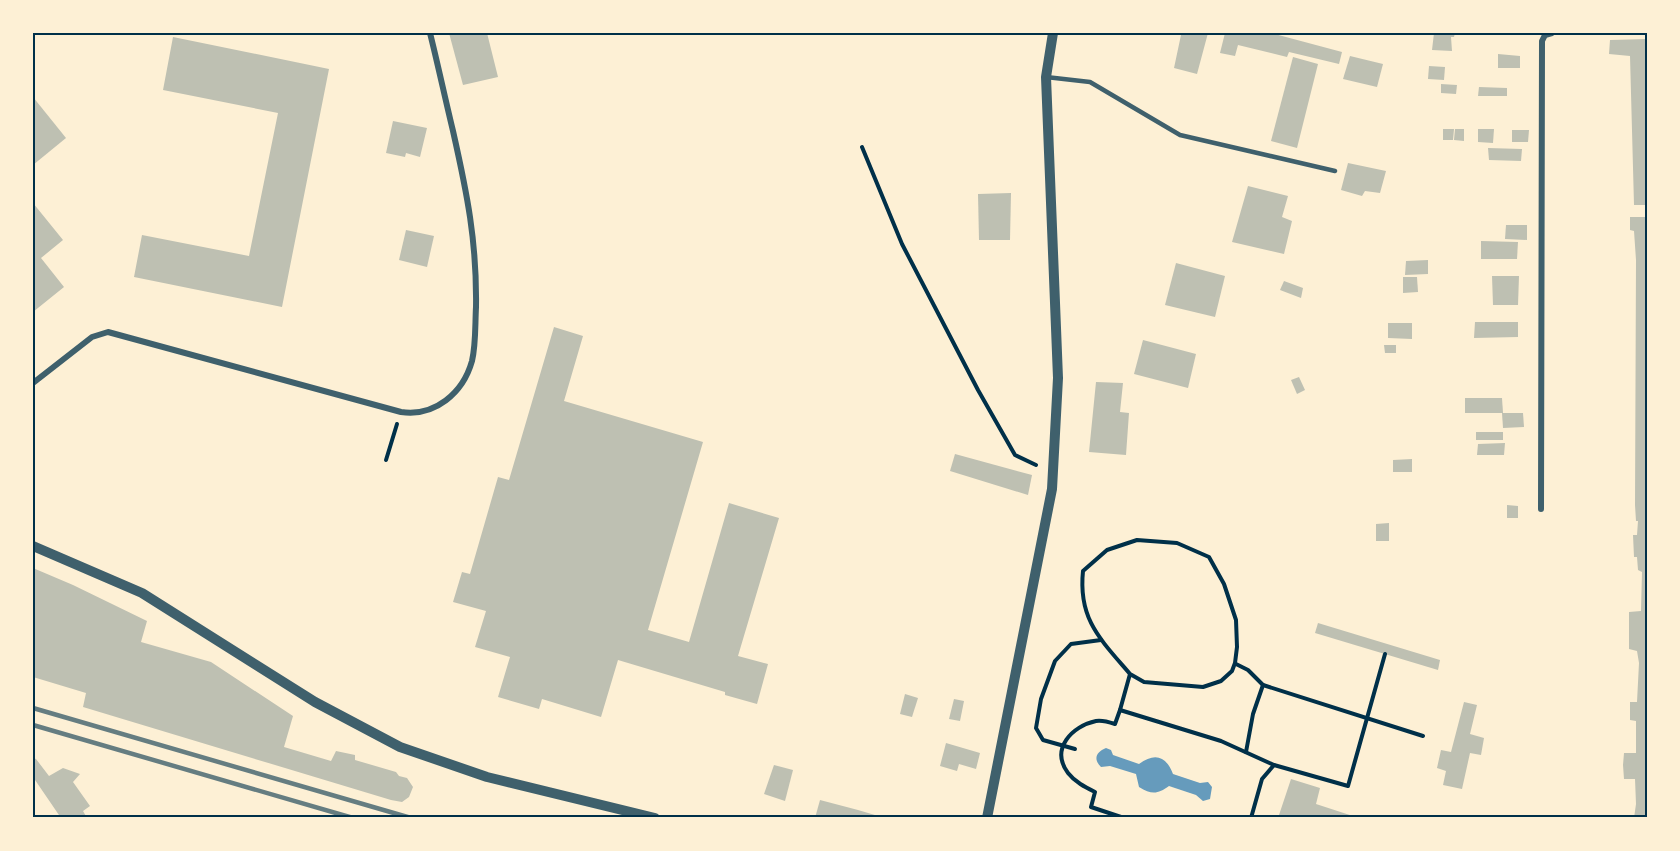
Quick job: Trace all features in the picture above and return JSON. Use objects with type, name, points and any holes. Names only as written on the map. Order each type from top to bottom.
[{"type":"street","points":[[33,383],[92,337],[108,332],[401,412],[417,412],[431,408],[453,396],[468,373],[475,345],[475,262],[472,223],[430,33]]},
{"type":"street","points":[[987,818],[1052,489],[1058,378],[1046,78],[1053,33]]},
{"type":"street","points":[[1541,509],[1542,41],[1545,35],[1552,33]]},
{"type":"street","points":[[33,546],[142,593],[315,702],[400,747],[486,777],[655,818]]},
{"type":"lane","points":[[1046,78],[1090,81],[1180,135],[1335,171]]},
{"type":"path","points":[[862,147],[902,244],[978,390],[1015,455],[1053,473]]},
{"type":"path","points":[[386,460],[401,412]]},
{"type":"path","points":[[1137,540],[1177,543],[1209,557],[1224,584],[1236,620],[1235,663],[1232,671],[1221,681],[1203,687],[1144,682],[1130,674],[1101,640],[1088,618],[1081,590],[1083,571],[1107,550],[1137,540]]},
{"type":"path","points":[[1075,749],[1043,740],[1036,728],[1044,689],[1055,661],[1071,644],[1101,640]]},
{"type":"path","points":[[1120,710],[1221,741],[1274,765],[1348,786],[1385,654]]},
{"type":"path","points":[[1235,663],[1248,670],[1263,685],[1423,736]]},
{"type":"path","points":[[1124,818],[1091,807],[1095,792],[1079,783],[1067,772],[1062,758],[1063,746],[1071,733],[1083,725],[1099,720],[1115,724],[1130,674]]},
{"type":"path","points":[[1246,752],[1253,714],[1263,685]]},
{"type":"path","points":[[1251,818],[1262,779],[1274,765]]},
{"type":"water","points":[[1106,748],[1111,750],[1113,755],[1139,764],[1150,758],[1159,758],[1167,763],[1173,774],[1200,783],[1208,782],[1212,787],[1210,799],[1203,801],[1196,795],[1169,786],[1162,791],[1144,790],[1139,787],[1136,774],[1110,766],[1101,767],[1097,756]]},
{"type":"building","points":[[449,33],[487,33],[498,77],[463,85]]},
{"type":"building","points":[[1177,33],[1208,33],[1197,74],[1174,68],[1181,35]]},
{"type":"building","points":[[1225,33],[1271,33],[1342,52],[1339,64],[1289,52],[1287,57],[1238,45],[1235,56],[1220,53]]},
{"type":"building","points":[[1434,33],[1455,33],[1454,37],[1451,37],[1452,51],[1432,50]]},
{"type":"building","points":[[173,37],[329,69],[282,307],[134,277],[142,235],[249,256],[278,113],[163,90]]},
{"type":"building","points":[[1647,39],[1647,205],[1634,205],[1630,56],[1609,54],[1610,40]]},
{"type":"building","points":[[1498,54],[1520,56],[1520,68],[1498,68]]},
{"type":"building","points":[[1350,56],[1383,64],[1377,87],[1343,79]]},
{"type":"building","points":[[1293,57],[1318,64],[1297,148],[1271,141]]},
{"type":"building","points":[[1429,66],[1445,67],[1444,80],[1428,79]]},
{"type":"building","points":[[1441,84],[1457,85],[1456,94],[1441,93]]},
{"type":"building","points":[[1479,87],[1507,88],[1507,96],[1478,96]]},
{"type":"building","points":[[33,97],[66,138],[33,165]]},
{"type":"building","points":[[393,121],[427,128],[420,157],[406,153],[405,157],[386,153]]},
{"type":"building","points":[[1443,129],[1454,129],[1453,140],[1443,140]]},
{"type":"building","points":[[1455,129],[1464,129],[1464,141],[1454,140]]},
{"type":"building","points":[[1478,129],[1494,129],[1493,143],[1478,142]]},
{"type":"building","points":[[1512,130],[1529,130],[1528,142],[1512,142]]},
{"type":"building","points":[[1488,148],[1522,149],[1521,161],[1489,160]]},
{"type":"building","points":[[1348,163],[1386,171],[1380,193],[1365,191],[1362,196],[1341,190]]},
{"type":"building","points":[[1248,186],[1288,196],[1282,217],[1292,221],[1284,254],[1232,242]]},
{"type":"building","points":[[1011,193],[1010,240],[979,240],[978,194]]},
{"type":"building","points":[[33,203],[63,240],[41,258],[64,287],[33,312]]},
{"type":"building","points":[[1630,217],[1647,217],[1647,818],[1634,818],[1635,779],[1624,779],[1623,765],[1624,753],[1636,753],[1636,721],[1630,720],[1630,702],[1637,702],[1639,663],[1637,651],[1629,649],[1629,612],[1641,611],[1642,572],[1638,570],[1637,557],[1634,557],[1633,535],[1637,535],[1638,521],[1636,521],[1635,505],[1636,260],[1634,231],[1630,230]]},
{"type":"building","points":[[1506,225],[1527,225],[1527,240],[1505,239]]},
{"type":"building","points":[[406,230],[434,236],[427,267],[399,260]]},
{"type":"building","points":[[1481,241],[1518,242],[1517,259],[1481,259]]},
{"type":"building","points":[[1428,260],[1428,274],[1405,275],[1406,261]]},
{"type":"building","points":[[1176,263],[1225,276],[1215,317],[1165,305]]},
{"type":"building","points":[[1492,276],[1519,276],[1518,305],[1493,305]]},
{"type":"building","points":[[1403,277],[1417,277],[1418,292],[1403,293]]},
{"type":"building","points":[[1284,281],[1303,288],[1301,298],[1280,290]]},
{"type":"building","points":[[1475,322],[1518,322],[1518,337],[1474,338]]},
{"type":"building","points":[[1388,323],[1412,323],[1412,339],[1388,338]]},
{"type":"building","points":[[554,327],[583,336],[564,401],[703,442],[648,630],[689,642],[729,503],[779,518],[738,656],[768,664],[757,704],[618,660],[601,717],[542,699],[539,709],[498,697],[510,657],[475,647],[486,611],[453,602],[462,572],[470,574],[498,477],[509,480]]},
{"type":"building","points":[[1143,340],[1196,354],[1188,388],[1134,374]]},
{"type":"building","points":[[1384,345],[1396,345],[1396,353],[1385,353]]},
{"type":"building","points":[[1299,377],[1305,390],[1297,394],[1291,380]]},
{"type":"building","points":[[1096,382],[1123,383],[1120,412],[1129,413],[1126,455],[1089,452]]},
{"type":"building","points":[[1465,398],[1502,398],[1503,413],[1465,413]]},
{"type":"building","points":[[1502,413],[1523,413],[1524,427],[1503,428]]},
{"type":"building","points":[[1476,432],[1503,432],[1503,440],[1476,440]]},
{"type":"building","points":[[1505,443],[1504,455],[1477,455],[1478,444]]},
{"type":"building","points":[[955,454],[1032,475],[1028,495],[950,471]]},
{"type":"building","points":[[1412,459],[1412,472],[1393,472],[1393,460]]},
{"type":"building","points":[[1507,505],[1518,506],[1518,518],[1507,518]]},
{"type":"building","points":[[1389,523],[1389,541],[1376,541],[1376,524]]},
{"type":"building","points":[[33,568],[147,621],[141,642],[211,662],[293,716],[284,747],[331,761],[336,751],[355,755],[355,760],[396,772],[399,776],[407,778],[413,787],[409,797],[402,802],[391,800],[83,707],[86,693],[33,677]]},
{"type":"building","points":[[1318,623],[1440,660],[1438,670],[1315,633]]},
{"type":"building","points":[[905,694],[918,698],[912,717],[900,714]]},
{"type":"building","points":[[954,699],[964,701],[960,721],[949,719]]},
{"type":"building","points":[[1464,702],[1477,705],[1470,734],[1484,738],[1481,755],[1470,753],[1462,789],[1443,785],[1446,771],[1437,768],[1441,750],[1451,752]]},
{"type":"building","points":[[946,743],[980,753],[976,769],[959,764],[957,771],[940,766]]},
{"type":"building","points":[[33,758],[49,776],[63,768],[80,774],[73,782],[90,806],[83,811],[87,818],[61,818],[33,777]]},
{"type":"building","points":[[774,765],[793,770],[785,801],[764,794]]},
{"type":"building","points":[[1291,779],[1320,788],[1316,804],[1359,818],[1278,818]]},
{"type":"building","points":[[820,800],[858,810],[885,818],[815,818]]},
{"type":"railway","points":[[33,708],[411,818]]},
{"type":"railway","points":[[33,725],[353,818]]}]
